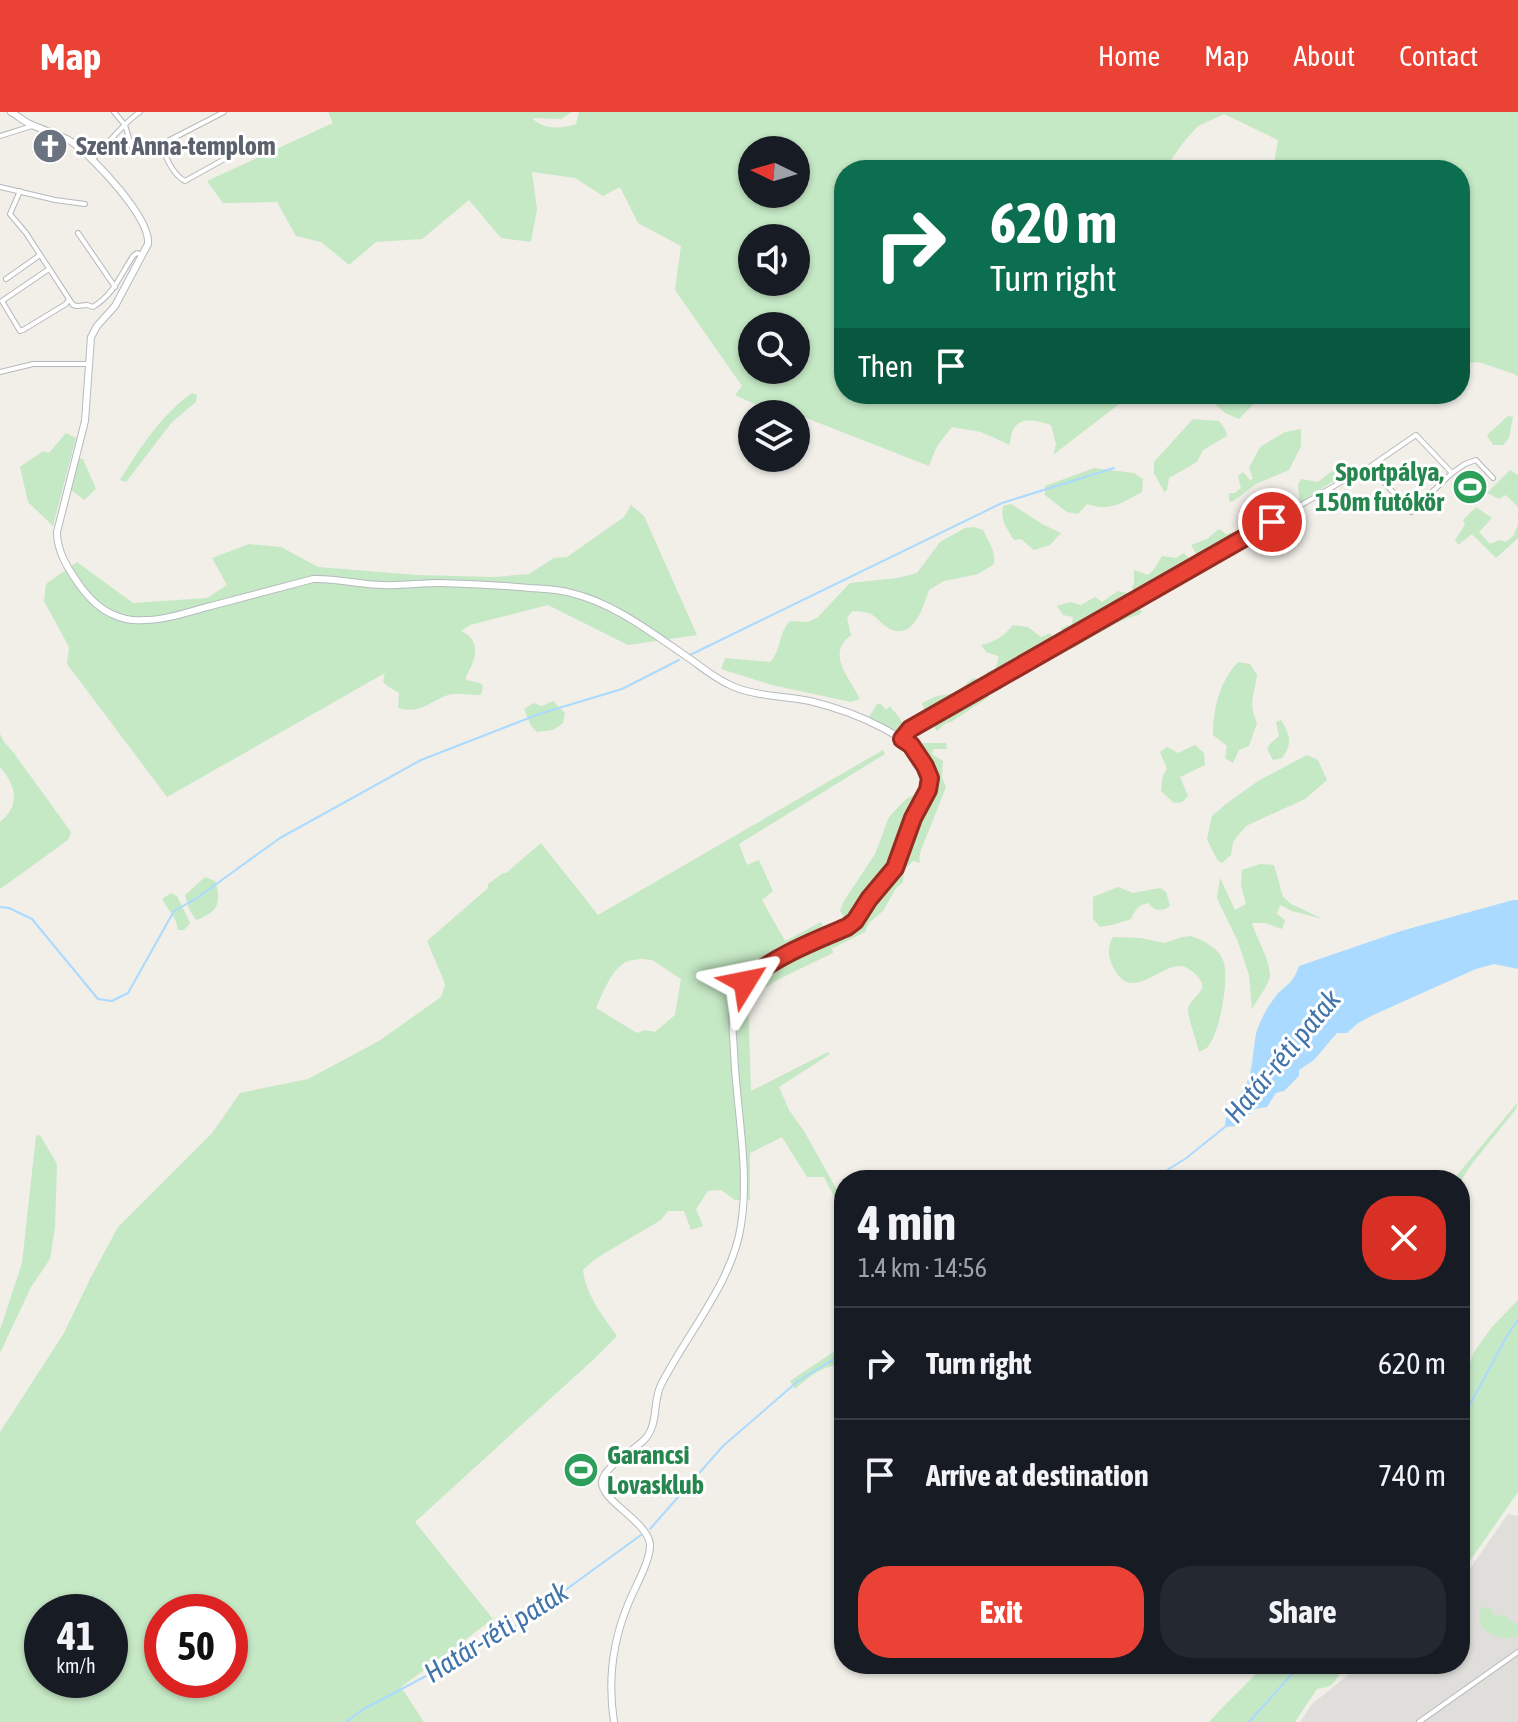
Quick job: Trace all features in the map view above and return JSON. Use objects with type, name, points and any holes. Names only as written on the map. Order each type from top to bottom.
[{"type":"main road","points":[[11,112],[64,138],[92,160],[124,194],[148,236],[148,244],[115,306],[94,331],[85,421],[57,541],[84,592],[102,609],[130,620],[146,620],[324,578],[382,585],[438,583],[570,592],[637,622],[735,688],[810,701],[860,717],[902,739],[918,754],[928,773],[929,784],[895,868],[855,921],[765,966],[745,982],[734,1005],[735,1083],[742,1139],[739,1238],[711,1299],[660,1387],[651,1431],[639,1445],[614,1464],[602,1480],[605,1492],[640,1527],[648,1537],[650,1546],[623,1618],[613,1655],[611,1695],[614,1722]]},
{"type":"street","points":[[114,112],[125,125],[133,151],[137,154],[224,112]]},
{"type":"street","points":[[92,160],[140,112]]},
{"type":"street","points":[[0,136],[33,125]]},
{"type":"street","points":[[160,145],[173,170],[185,181],[237,152]]},
{"type":"street","points":[[0,187],[85,204]]},
{"type":"street","points":[[20,191],[10,214],[75,306],[93,307],[105,298],[133,256],[137,253],[142,255]]},
{"type":"street","points":[[78,233],[115,287]]},
{"type":"street","points":[[6,279],[40,255]]},
{"type":"street","points":[[50,269],[2,301],[20,331],[66,304],[69,299]]},
{"type":"street","points":[[0,372],[33,364],[89,364]]},
{"type":"street","points":[[902,739],[910,729],[939,712],[1368,468],[1414,435],[1418,435],[1452,473]]},
{"type":"street","points":[[1368,468],[1411,512],[1465,464],[1476,460],[1493,478]]},
{"type":"street","points":[[1419,1722],[1518,1652]]},
{"type":"shaded area","points":[[1508,1514],[1518,1516],[1518,1722],[1300,1722],[1312,1704],[1350,1674],[1470,1674],[1470,1569]]},
{"type":"green space","points":[[328,112],[572,112],[561,119],[532,118],[542,125],[558,127],[576,124],[579,112],[1518,112],[1518,377],[1479,362],[1470,363],[1470,160],[1275,160],[1278,140],[1224,114],[1198,126],[1171,160],[834,160],[834,404],[1119,404],[1053,455],[1056,444],[1051,425],[1028,420],[1017,424],[1010,445],[981,432],[952,427],[937,446],[929,466],[810,419],[810,400],[746,400],[735,395],[741,384],[810,384],[810,312],[738,312],[738,380],[675,290],[681,246],[638,223],[620,187],[603,196],[575,178],[532,172],[537,209],[531,242],[501,238],[469,200],[422,239],[376,242],[349,265],[321,242],[296,236],[277,202],[223,203],[207,181],[333,123]]},
{"type":"green space","points":[[192,393],[197,395],[196,402],[172,422],[126,482],[120,480],[161,422]]},
{"type":"green space","points":[[1215,404],[1253,404],[1239,419]]},
{"type":"green space","points":[[1508,416],[1513,417],[1509,438],[1503,445],[1493,445],[1487,435]]},
{"type":"green space","points":[[1193,419],[1219,421],[1227,436],[1203,450],[1197,462],[1169,478],[1164,492],[1154,473],[1154,462]]},
{"type":"green space","points":[[1301,429],[1301,446],[1289,470],[1256,484],[1232,502],[1229,501],[1229,493],[1241,488],[1238,476],[1243,472],[1250,480],[1253,479],[1249,468],[1260,447],[1285,432]]},
{"type":"green space","points":[[66,433],[76,438],[53,526],[28,502],[20,467],[43,451],[49,453]]},
{"type":"green space","points":[[78,458],[83,459],[96,489],[84,500],[70,489]]},
{"type":"green space","points":[[1094,468],[1134,473],[1143,479],[1142,492],[1109,507],[1087,504],[1078,514],[1067,512],[1045,495],[1045,486]]},
{"type":"green space","points":[[1336,468],[1344,471],[1345,478],[1332,482],[1300,503],[1298,485],[1301,479],[1318,482]]},
{"type":"green space","points":[[1510,470],[1518,475],[1518,507],[1506,495],[1499,499],[1487,493]]},
{"type":"green space","name":"Sportpálya, 150m futókör","points":[[1479,473],[1483,477],[1483,485],[1466,500],[1459,499],[1455,494],[1460,483]]},
{"type":"green space","points":[[1011,504],[1061,533],[1050,545],[1034,550],[1021,539],[1014,540],[1002,516],[1003,506]]},
{"type":"green space","points":[[631,505],[644,516],[697,635],[628,645],[548,605],[470,625],[461,631],[472,640],[475,651],[466,680],[483,686],[481,695],[452,694],[419,708],[398,708],[399,693],[383,681],[385,673],[167,797],[67,664],[69,647],[44,601],[46,584],[77,562],[133,603],[207,598],[227,585],[212,558],[249,544],[281,547],[318,567],[417,575],[495,577],[529,574],[554,558],[567,557],[624,517]]},
{"type":"green space","points":[[1476,507],[1492,518],[1479,532],[1490,544],[1499,540],[1506,542],[1518,525],[1518,538],[1496,558],[1472,534],[1458,545],[1455,540],[1465,525],[1463,520]]},
{"type":"green space","points":[[965,528],[983,530],[993,551],[994,564],[978,574],[944,581],[929,590],[913,625],[901,631],[890,629],[867,612],[852,611],[847,618],[851,635],[840,650],[840,659],[860,699],[851,702],[772,685],[721,669],[725,658],[770,662],[790,621],[808,622],[817,618],[850,583],[917,573],[940,542]]},
{"type":"green space","points":[[1219,529],[1226,534],[1234,532],[1236,538],[1198,557],[1191,545],[1207,539]]},
{"type":"green space","points":[[1184,553],[1191,560],[1188,564],[1136,595],[1132,588],[1134,570],[1148,575],[1162,556],[1176,558]]},
{"type":"green space","points":[[1118,591],[1127,593],[1129,597],[1063,635],[1061,628],[1072,624],[1073,617],[1063,615],[1057,606],[1070,602],[1081,605],[1095,597],[1102,602]]},
{"type":"green space","points":[[1133,606],[1142,611],[1139,615],[1115,624],[1072,649],[1068,647],[1068,643]]},
{"type":"green space","points":[[1013,625],[1028,627],[1041,637],[1050,633],[1057,640],[1030,653],[989,680],[987,672],[995,669],[998,656],[986,652],[981,645],[999,638]]},
{"type":"green space","points":[[1058,647],[1062,649],[1053,657],[1021,672],[993,693],[992,686]]},
{"type":"green space","points":[[1238,662],[1250,664],[1257,675],[1252,704],[1257,723],[1249,746],[1239,750],[1233,763],[1225,758],[1227,746],[1213,735],[1213,725],[1222,686]]},
{"type":"green space","points":[[973,678],[978,679],[977,686],[927,716],[922,703],[937,696],[956,693]]},
{"type":"green space","points":[[986,689],[989,697],[937,731],[933,721]]},
{"type":"green space","points":[[553,701],[565,713],[563,723],[553,730],[537,732],[524,709],[533,703],[542,706]]},
{"type":"green space","points":[[877,704],[886,710],[890,706],[904,729],[897,733],[869,717]]},
{"type":"green space","points":[[1281,720],[1289,743],[1282,758],[1273,760],[1267,749],[1279,736],[1276,722]]},
{"type":"green space","points":[[0,734],[71,832],[68,840],[0,889],[0,822],[11,809],[14,795],[10,781],[0,767]]},
{"type":"green space","points":[[946,743],[947,749],[933,749],[932,754],[943,761],[942,777],[946,787],[921,850],[921,863],[913,861],[904,870],[903,882],[865,932],[833,948],[831,945],[833,953],[748,998],[751,1091],[828,1052],[830,1054],[779,1087],[789,1110],[834,1185],[834,1196],[824,1177],[807,1177],[782,1137],[750,1153],[750,1200],[735,1200],[721,1190],[708,1191],[696,1209],[703,1226],[691,1230],[684,1211],[668,1211],[661,1220],[595,1259],[583,1270],[591,1296],[617,1336],[415,1522],[493,1619],[401,1687],[424,1722],[0,1722],[0,1432],[64,1333],[118,1227],[213,1132],[240,1093],[308,1079],[379,1041],[441,997],[445,985],[427,941],[488,888],[488,884],[541,843],[598,915],[883,750],[885,754],[739,844],[747,865],[759,860],[773,891],[762,900],[785,941],[821,922],[828,941],[859,924],[894,876],[935,784],[919,749],[920,745]],"holes":[[[652,960],[681,979],[675,1015],[655,1032],[645,1030],[637,1033],[596,1008],[607,983],[628,961]]]},
{"type":"green space","points":[[1195,745],[1204,753],[1205,765],[1180,777],[1188,796],[1182,802],[1174,803],[1161,791],[1167,769],[1160,752],[1167,747],[1178,753]]},
{"type":"green space","points":[[1307,755],[1318,760],[1327,780],[1305,799],[1246,826],[1233,842],[1231,855],[1222,863],[1217,860],[1207,839],[1212,816],[1258,781]]},
{"type":"green space","points":[[915,794],[920,797],[889,868],[853,917],[844,917],[840,911],[844,901],[875,854],[889,817]]},
{"type":"green space","points":[[1260,864],[1274,865],[1283,897],[1291,904],[1323,919],[1280,905],[1277,914],[1285,920],[1282,929],[1265,923],[1252,923],[1270,974],[1252,1009],[1249,975],[1238,942],[1217,898],[1220,878],[1235,910],[1246,904],[1241,885],[1242,870]]},
{"type":"green space","points":[[205,877],[215,881],[218,901],[214,910],[196,920],[185,895]]},
{"type":"green space","points":[[1118,887],[1133,893],[1160,888],[1166,892],[1170,906],[1158,910],[1148,903],[1137,908],[1131,919],[1100,927],[1093,919],[1093,897]]},
{"type":"green space","points":[[171,893],[177,896],[190,923],[184,930],[178,930],[162,899]]},
{"type":"green space","points":[[1191,936],[1217,950],[1222,958],[1225,976],[1217,1028],[1208,1046],[1199,1052],[1188,1010],[1201,991],[1202,983],[1197,976],[1187,968],[1178,966],[1143,981],[1127,982],[1113,967],[1109,952],[1113,937],[1164,943]]},
{"type":"green space","points":[[1518,1102],[1516,1109],[1468,1170],[1461,1170]]},
{"type":"green space","points":[[40,1135],[57,1164],[55,1227],[50,1259],[31,1287],[0,1353],[0,1330],[22,1263],[36,1136]]},
{"type":"green space","points":[[1518,1300],[1518,1492],[1470,1561],[1470,1363],[1492,1327]]},
{"type":"green space","points":[[834,1352],[834,1366],[817,1372],[795,1389],[790,1381]]},
{"type":"green space","points":[[1481,1608],[1491,1608],[1493,1615],[1505,1616],[1515,1624],[1518,1622],[1518,1637],[1503,1638],[1484,1629]]},
{"type":"green space","points":[[1255,1674],[1339,1674],[1330,1686],[1317,1689],[1295,1722],[1209,1722]]},
{"type":"water","points":[[1518,900],[1518,969],[1494,964],[1476,969],[1373,1015],[1347,1033],[1337,1033],[1314,1060],[1299,1070],[1299,1076],[1284,1091],[1276,1093],[1267,1107],[1255,1109],[1235,1126],[1225,1127],[1229,1111],[1250,1075],[1261,1021],[1299,966],[1401,931]]},
{"type":"waterway","points":[[690,655],[1002,503],[1114,468]]},
{"type":"waterway","points":[[0,907],[32,919],[98,999],[112,1001],[128,993],[174,911],[280,838],[421,760],[539,714],[622,689],[679,660]]},
{"type":"waterway","name":"Határ-réti patak","points":[[1167,1170],[1225,1127]]},
{"type":"waterway","points":[[1470,1404],[1518,1320]]},
{"type":"waterway","name":"Határ-réti patak","points":[[650,1529],[723,1446],[798,1381],[834,1359]]},
{"type":"waterway","name":"Határ-réti patak","points":[[346,1722],[362,1710],[505,1634],[641,1535]]},
{"type":"waterway","points":[[1249,1722],[1292,1674]]},
{"type":"place","name":"Szent Anna-templom","points":[[50,146]]},
{"type":"place","name":"Sportpálya, 150m futókör","points":[[1470,487]]},
{"type":"place","name":"Garancsi Lovasklub","points":[[581,1470]]},
{"type":"route","points":[[745,982],[784,955],[855,921],[895,868],[930,778],[918,754],[902,739],[910,729],[1272,522]]}]
